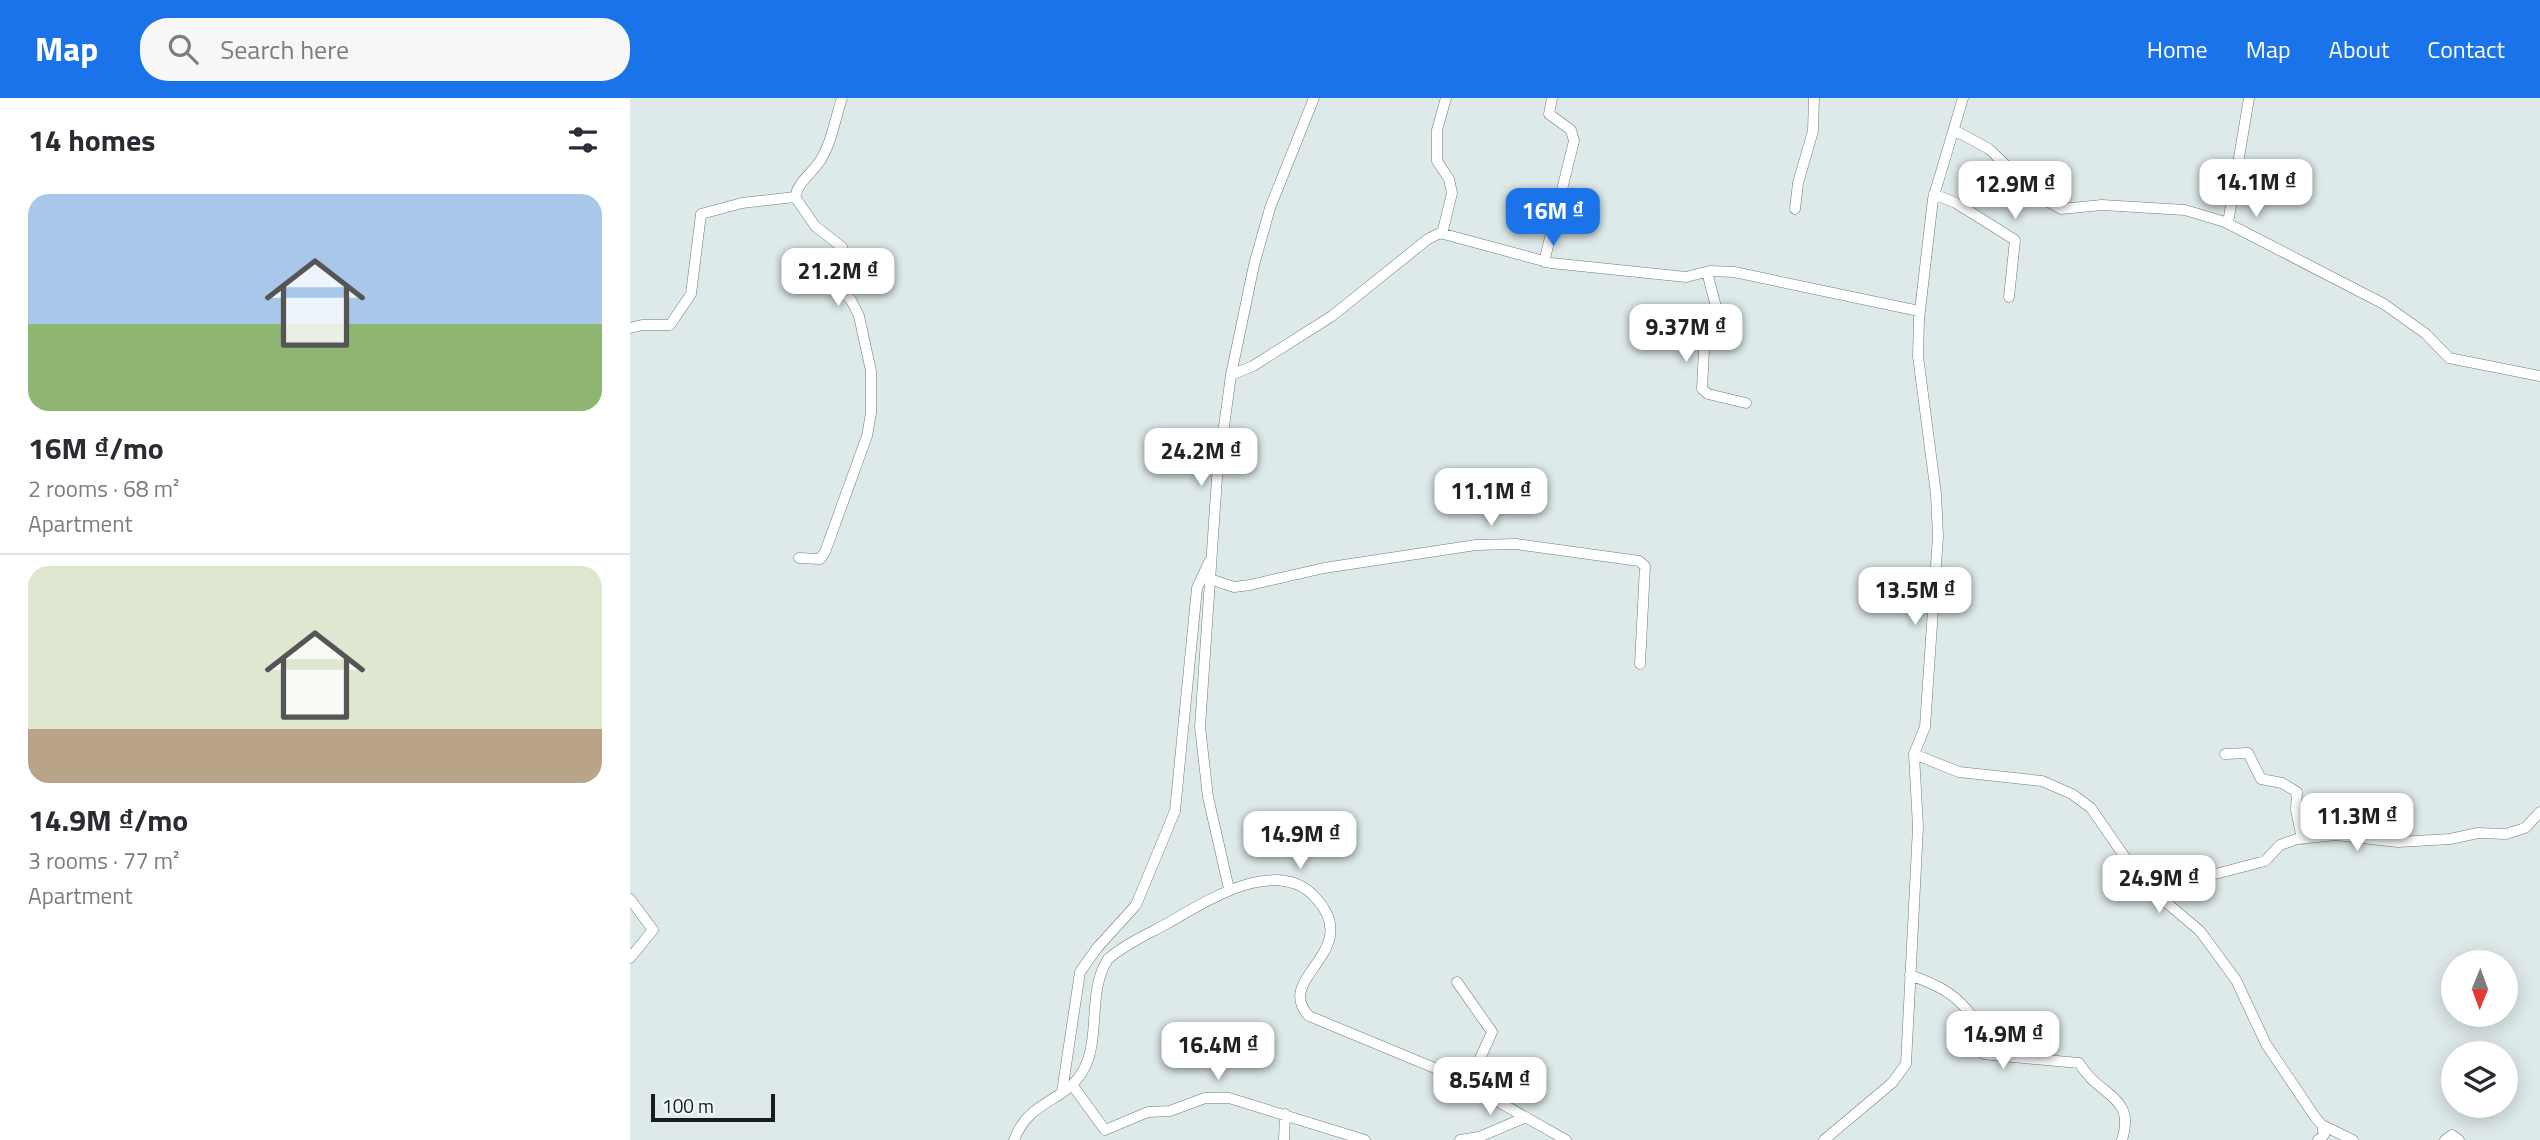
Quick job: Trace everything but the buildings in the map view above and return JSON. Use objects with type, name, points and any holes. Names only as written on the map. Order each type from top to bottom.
[{"type":"street","points":[[795,197],[799,186],[820,161],[829,144],[842,98]]},
{"type":"street","points":[[1229,889],[1208,797],[1200,727],[1209,562],[1231,375],[1270,208],[1314,98]]},
{"type":"street","points":[[1442,233],[1452,193],[1449,179],[1437,161],[1437,130],[1446,98]]},
{"type":"street","points":[[1545,262],[1574,141],[1571,130],[1549,114],[1552,98]]},
{"type":"street","points":[[1795,209],[1798,183],[1813,131],[1814,98]]},
{"type":"street","points":[[1824,1140],[1892,1083],[1904,1068],[1918,827],[1914,754],[1925,727],[1938,536],[1918,356],[1919,311],[1924,251],[1934,194],[1963,98]]},
{"type":"street","points":[[2228,223],[2249,98]]},
{"type":"street","points":[[1954,130],[1989,149],[2038,196],[2062,209],[2102,205],[2185,211],[2228,223],[2384,304],[2426,334],[2449,358],[2540,376]]},
{"type":"street","points":[[1934,194],[1956,203],[2015,240],[2009,297]]},
{"type":"street","points":[[630,328],[670,325],[687,303],[701,214],[742,203],[795,197]]},
{"type":"street","points":[[795,197],[815,226],[842,247],[832,269],[831,280],[851,300],[859,316],[872,388],[867,436],[834,534],[823,557],[799,558]]},
{"type":"street","points":[[1231,375],[1253,366],[1332,316],[1428,239],[1442,233],[1545,262],[1686,276],[1707,272],[1774,279],[1919,311]]},
{"type":"street","points":[[1707,272],[1720,322],[1704,349],[1702,388],[1708,394],[1746,403]]},
{"type":"street","points":[[1210,579],[1234,587],[1383,558],[1500,543],[1639,561],[1645,566],[1640,664]]},
{"type":"street","points":[[1062,1092],[1080,972],[1097,948],[1136,905],[1175,811],[1197,589],[1209,562]]},
{"type":"street","points":[[2225,754],[2248,752],[2261,779],[2290,786],[2297,792],[2296,810],[2302,839]]},
{"type":"street","points":[[1914,754],[1959,772],[2027,778],[2072,794],[2091,808],[2137,876],[2200,932],[2236,980],[2266,1044],[2322,1125],[2324,1135],[2318,1140]]},
{"type":"street","points":[[2162,897],[2204,877],[2260,863],[2282,844],[2302,839],[2336,835],[2398,842],[2450,839],[2478,833],[2506,834],[2525,828],[2540,812]]},
{"type":"street","points":[[1014,1140],[1028,1114],[1073,1086],[1087,1063],[1100,979],[1108,959],[1229,889],[1265,882],[1289,883],[1308,891],[1327,914],[1331,932],[1330,945],[1307,974],[1301,990],[1300,1003],[1309,1016],[1469,1083],[1566,1140]]},
{"type":"street","points":[[630,899],[653,930],[630,958]]},
{"type":"street","points":[[1910,975],[1944,987],[1955,995],[1974,1019],[1973,1043],[1984,1054],[2079,1063],[2090,1080],[2124,1108],[2127,1121],[2122,1140]]},
{"type":"street","points":[[1457,982],[1492,1032],[1469,1083]]},
{"type":"street","points":[[1073,1086],[1105,1130],[1148,1112],[1170,1111],[1209,1097],[1233,1098],[1365,1140]]},
{"type":"street","points":[[1283,1140],[1285,1114]]},
{"type":"street","points":[[1460,1140],[1479,1137],[1526,1116]]},
{"type":"street","points":[[2322,1125],[2353,1140]]},
{"type":"street","points":[[2445,1140],[2452,1135],[2459,1140]]}]
